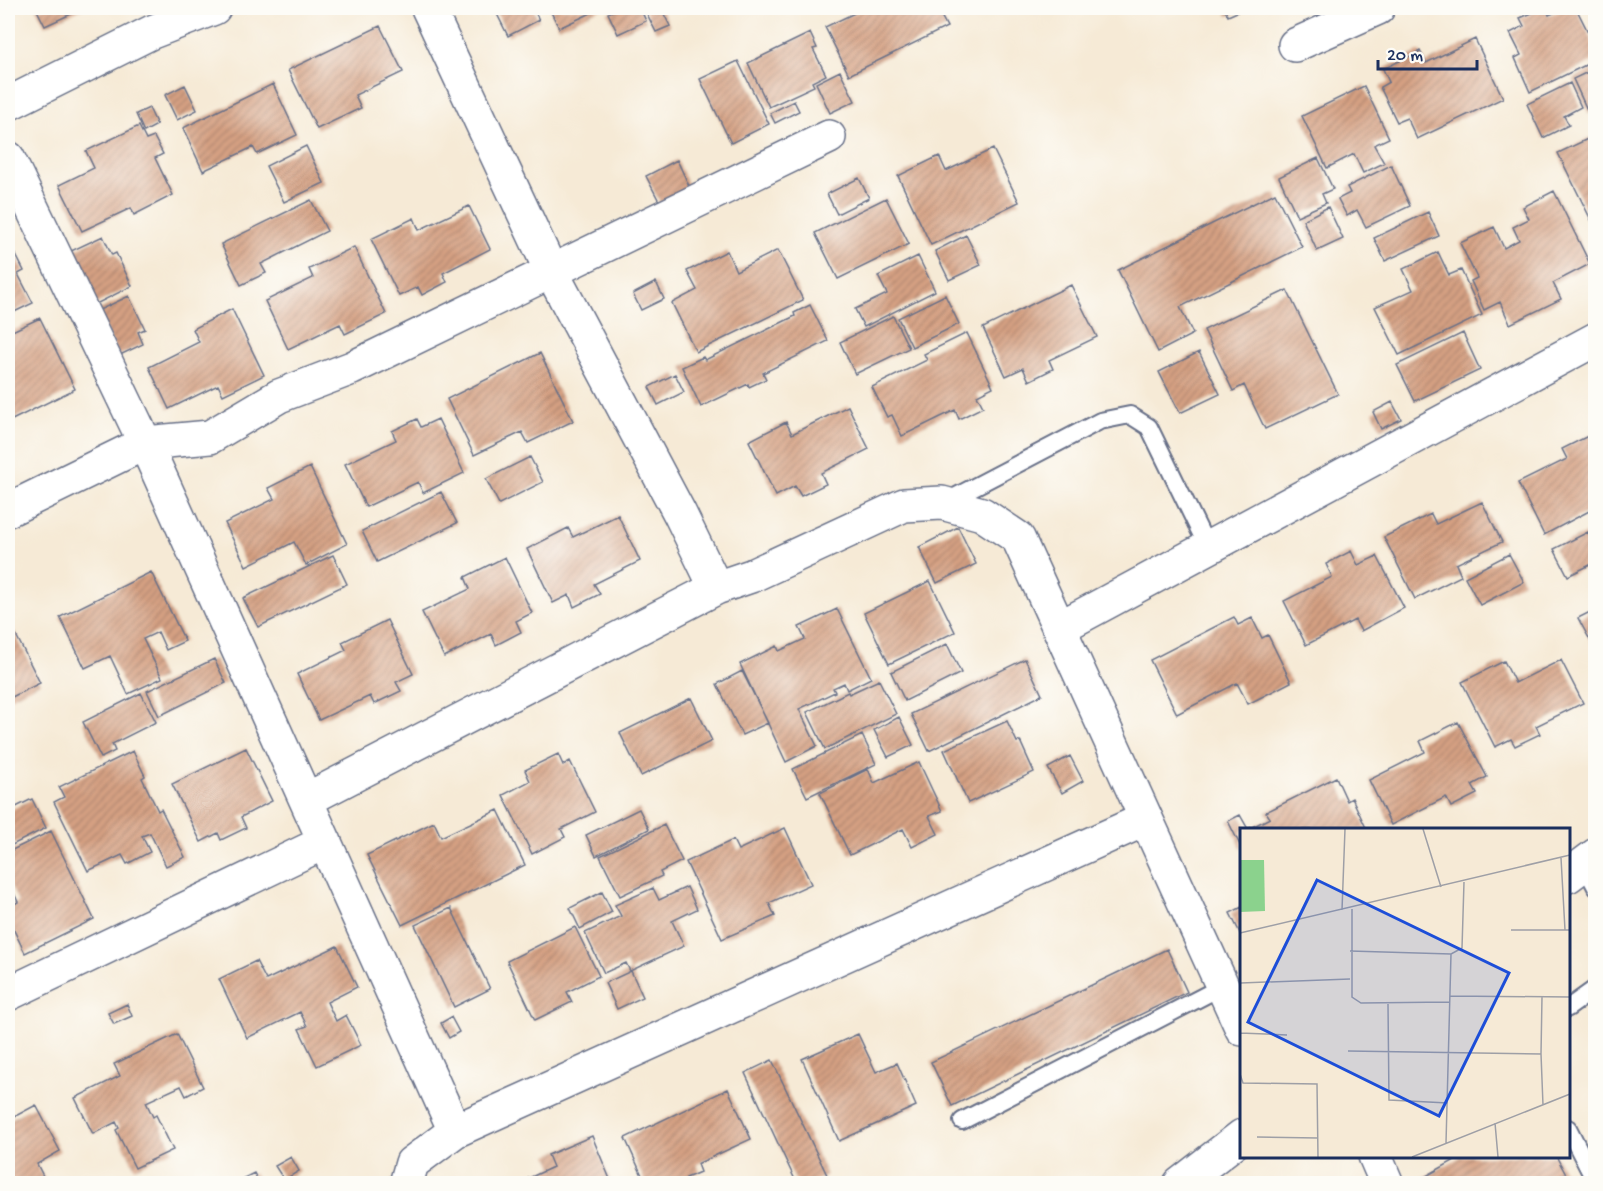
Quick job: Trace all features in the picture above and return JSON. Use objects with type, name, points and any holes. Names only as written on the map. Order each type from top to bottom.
[{"type":"street","points":[[8,104],[152,32],[214,8]]},
{"type":"street","points":[[428,8],[551,271],[681,514],[716,588]]},
{"type":"street","points":[[1295,45],[1378,8]]},
{"type":"street","points":[[8,510],[145,443],[210,437],[279,396],[352,368],[829,136]]},
{"type":"street","points":[[8,158],[145,443],[455,1131]]},
{"type":"street","points":[[1059,628],[1596,339]]},
{"type":"street","points":[[306,800],[716,588],[751,576],[904,505],[942,504],[982,514],[1018,538],[1240,1024]]},
{"type":"street","points":[[406,1184],[412,1163],[455,1131],[1146,819]]},
{"type":"street","points":[[8,994],[325,842]]},
{"type":"street","points":[[1191,1180],[1240,1138]]},
{"type":"street","points":[[1376,1158],[1387,1184]]},
{"type":"lane","points":[[942,504],[1100,421],[1130,415],[1149,427],[1208,548]]},
{"type":"lane","points":[[962,1121],[1223,986]]},
{"type":"lane","points":[[1570,1007],[1596,988]]},
{"type":"lane","points":[[1570,1130],[1596,1183]]},
{"type":"building","points":[[36,8],[84,8],[45,26]]},
{"type":"building","points":[[494,8],[533,8],[539,20],[508,36]]},
{"type":"building","points":[[554,8],[602,8],[559,28],[550,10]]},
{"type":"building","points":[[619,8],[640,8],[646,21],[618,34],[608,13]]},
{"type":"building","points":[[661,8],[670,26],[656,32],[645,10]]},
{"type":"building","points":[[865,8],[937,8],[947,27],[849,75],[825,27]]},
{"type":"building","points":[[1224,8],[1246,8],[1228,16]]},
{"type":"building","points":[[1544,8],[1549,15],[1565,8],[1576,8],[1596,48],[1596,60],[1530,92],[1515,58],[1521,55],[1510,33],[1524,26],[1520,18]]},
{"type":"building","points":[[380,26],[403,72],[355,95],[361,108],[317,129],[288,70]]},
{"type":"building","points":[[810,33],[817,48],[813,49],[826,75],[812,82],[814,86],[769,107],[748,63]]},
{"type":"building","points":[[1475,39],[1503,98],[1417,139],[1407,118],[1397,122],[1380,87],[1389,82],[1383,69],[1420,51],[1426,63]]},
{"type":"building","points":[[738,61],[769,124],[731,143],[700,79]]},
{"type":"building","points":[[1596,68],[1596,111],[1589,114],[1573,79]]},
{"type":"building","points":[[840,71],[855,101],[830,113],[816,83]]},
{"type":"building","points":[[1570,83],[1581,107],[1564,116],[1569,125],[1543,138],[1527,104]]},
{"type":"building","points":[[273,84],[297,135],[257,154],[253,147],[203,171],[183,128]]},
{"type":"building","points":[[185,85],[197,110],[177,120],[165,95]]},
{"type":"building","points":[[1364,86],[1389,138],[1374,145],[1384,163],[1363,173],[1354,154],[1327,168],[1302,116]]},
{"type":"building","points":[[794,101],[799,111],[775,123],[770,113]]},
{"type":"building","points":[[149,108],[157,125],[144,132],[136,114]]},
{"type":"building","points":[[139,126],[146,140],[154,137],[163,154],[155,158],[173,195],[134,215],[131,208],[82,231],[59,185],[94,168],[86,151]]},
{"type":"building","points":[[1596,135],[1596,230],[1558,153]]},
{"type":"building","points":[[306,146],[324,183],[284,202],[266,166]]},
{"type":"building","points":[[993,149],[1019,202],[931,245],[898,176],[939,156],[946,171]]},
{"type":"building","points":[[1318,158],[1333,189],[1322,194],[1326,203],[1297,216],[1279,177]]},
{"type":"building","points":[[677,160],[690,188],[660,203],[646,176]]},
{"type":"building","points":[[1391,165],[1410,206],[1366,227],[1357,210],[1347,216],[1338,199],[1350,193],[1347,187]]},
{"type":"building","points":[[859,178],[869,198],[837,214],[827,194]]},
{"type":"building","points":[[1554,191],[1590,264],[1553,283],[1561,299],[1510,324],[1500,302],[1484,310],[1471,281],[1477,278],[1460,243],[1494,227],[1504,248],[1519,240],[1513,227],[1529,219],[1523,207]]},
{"type":"building","points":[[1275,193],[1302,247],[1180,307],[1193,334],[1158,352],[1118,270]]},
{"type":"building","points":[[886,198],[909,244],[838,279],[815,233]]},
{"type":"building","points":[[311,200],[327,231],[261,264],[266,273],[241,285],[221,244]]},
{"type":"building","points":[[469,206],[490,249],[443,273],[447,282],[422,295],[418,287],[399,296],[371,239],[414,218],[419,230]]},
{"type":"building","points":[[1328,207],[1343,239],[1317,251],[1303,220]]},
{"type":"building","points":[[1428,212],[1439,236],[1385,261],[1374,238]]},
{"type":"building","points":[[966,235],[981,265],[949,280],[935,251]]},
{"type":"building","points":[[103,236],[112,255],[116,253],[132,286],[96,304],[71,251]]},
{"type":"building","points":[[354,247],[386,314],[345,334],[340,324],[288,349],[265,301],[313,278],[309,269]]},
{"type":"building","points":[[778,250],[803,300],[696,352],[672,303],[697,290],[687,271],[727,251],[736,271]]},
{"type":"building","points":[[14,251],[24,271],[18,274],[33,303],[8,315],[8,254]]},
{"type":"building","points":[[1438,252],[1449,275],[1461,270],[1482,315],[1399,355],[1375,307],[1413,290],[1403,269]]},
{"type":"building","points":[[918,256],[935,291],[864,327],[855,309],[887,294],[878,276]]},
{"type":"building","points":[[656,282],[664,299],[641,310],[633,294]]},
{"type":"building","points":[[1071,285],[1097,337],[1049,360],[1053,369],[1029,381],[1023,368],[1006,376],[983,328]]},
{"type":"building","points":[[1287,290],[1338,394],[1265,429],[1244,385],[1233,391],[1204,330]]},
{"type":"building","points":[[945,295],[959,324],[912,347],[898,318]]},
{"type":"building","points":[[129,296],[145,329],[138,332],[143,344],[118,356],[97,311]]},
{"type":"building","points":[[810,305],[828,341],[763,373],[766,379],[749,387],[748,384],[701,407],[682,367],[703,357],[705,360],[795,316],[794,313]]},
{"type":"building","points":[[232,309],[264,375],[223,395],[218,385],[169,409],[149,367],[199,342],[193,329]]},
{"type":"building","points":[[893,316],[909,348],[855,374],[840,342]]},
{"type":"building","points":[[40,318],[75,389],[8,422],[8,333]]},
{"type":"building","points":[[967,333],[993,387],[977,395],[983,407],[959,419],[955,410],[902,436],[892,415],[887,417],[872,387],[927,360],[924,354]]},
{"type":"building","points":[[1463,333],[1480,370],[1415,401],[1397,365]]},
{"type":"building","points":[[1199,352],[1220,394],[1180,413],[1159,372]]},
{"type":"building","points":[[540,353],[573,421],[528,443],[522,432],[474,455],[447,399]]},
{"type":"building","points":[[675,374],[684,392],[658,405],[649,387]]},
{"type":"building","points":[[1392,402],[1401,419],[1381,429],[1373,412]]},
{"type":"building","points":[[848,406],[869,449],[821,473],[826,484],[801,496],[795,486],[776,496],[749,441],[786,422],[792,434]]},
{"type":"building","points":[[417,419],[421,427],[438,419],[464,473],[423,493],[418,482],[366,507],[345,464],[396,440],[392,431]]},
{"type":"building","points":[[1596,432],[1596,518],[1591,510],[1544,535],[1518,483],[1567,459],[1562,449]]},
{"type":"building","points":[[530,457],[543,482],[499,504],[486,479]]},
{"type":"building","points":[[310,467],[347,544],[306,565],[294,542],[246,566],[225,523],[274,499],[268,488]]},
{"type":"building","points":[[441,492],[457,523],[377,562],[362,531]]},
{"type":"building","points":[[1482,502],[1502,542],[1456,564],[1461,576],[1415,599],[1384,537],[1431,514],[1436,524]]},
{"type":"building","points":[[618,515],[640,561],[594,584],[600,594],[574,607],[569,595],[553,603],[527,549],[568,528],[573,537]]},
{"type":"building","points":[[958,527],[976,564],[937,583],[919,547]]},
{"type":"building","points":[[1588,532],[1596,546],[1596,562],[1568,576],[1554,549]]},
{"type":"building","points":[[1351,551],[1358,565],[1377,556],[1404,608],[1361,631],[1355,620],[1306,645],[1284,601],[1332,577],[1326,564]]},
{"type":"building","points":[[1509,554],[1524,582],[1480,605],[1465,577]]},
{"type":"building","points":[[333,555],[347,584],[258,627],[243,598]]},
{"type":"building","points":[[505,557],[532,613],[516,621],[521,632],[496,645],[491,634],[444,657],[422,612],[470,589],[465,577]]},
{"type":"building","points":[[151,572],[185,641],[166,650],[158,632],[143,639],[162,678],[128,694],[110,656],[85,668],[60,617]]},
{"type":"building","points":[[930,581],[955,632],[889,664],[864,613]]},
{"type":"building","points":[[837,609],[871,678],[847,690],[844,683],[833,688],[835,692],[799,709],[817,746],[786,762],[740,664],[777,646],[779,651],[805,639],[799,627]]},
{"type":"building","points":[[1596,609],[1596,651],[1578,618]]},
{"type":"building","points":[[1234,617],[1238,625],[1252,618],[1262,638],[1268,635],[1291,682],[1248,704],[1237,683],[1177,714],[1150,660]]},
{"type":"building","points":[[387,620],[413,674],[396,682],[401,691],[374,704],[370,696],[319,720],[297,674],[346,650],[342,642]]},
{"type":"building","points":[[11,625],[40,683],[8,699],[8,627]]},
{"type":"building","points":[[947,644],[961,673],[905,701],[891,672]]},
{"type":"building","points":[[214,659],[226,683],[159,716],[147,691]]},
{"type":"building","points":[[1025,659],[1042,695],[929,751],[911,714]]},
{"type":"building","points":[[1561,660],[1583,703],[1536,726],[1540,734],[1515,746],[1511,739],[1495,747],[1462,682],[1504,661],[1515,683]]},
{"type":"building","points":[[742,671],[768,723],[742,735],[717,684]]},
{"type":"building","points":[[879,680],[896,714],[825,749],[807,712]]},
{"type":"building","points":[[141,693],[156,722],[112,744],[115,751],[101,758],[83,722]]},
{"type":"building","points":[[691,698],[712,741],[641,776],[620,733]]},
{"type":"building","points":[[899,717],[913,745],[888,757],[874,730]]},
{"type":"building","points":[[1007,721],[1017,742],[1020,741],[1034,772],[968,803],[944,750]]},
{"type":"building","points":[[1458,722],[1487,777],[1472,785],[1477,794],[1451,807],[1446,797],[1391,825],[1369,780],[1425,752],[1420,741]]},
{"type":"building","points":[[862,735],[876,764],[807,797],[793,769]]},
{"type":"building","points":[[246,748],[272,801],[241,817],[246,828],[221,840],[218,833],[201,842],[172,784]]},
{"type":"building","points":[[133,751],[145,776],[142,778],[158,811],[161,809],[185,857],[166,866],[150,833],[142,836],[150,852],[127,864],[122,855],[88,871],[54,802],[64,797],[59,787]]},
{"type":"building","points":[[558,754],[563,765],[570,761],[595,812],[561,829],[565,837],[532,854],[503,795],[530,781],[525,770]]},
{"type":"building","points":[[1070,756],[1083,781],[1062,793],[1048,768]]},
{"type":"building","points":[[919,762],[942,811],[929,816],[938,834],[912,847],[903,829],[850,855],[820,793],[868,769],[874,783]]},
{"type":"building","points":[[1336,777],[1347,801],[1352,798],[1366,828],[1250,828],[1270,818],[1266,812]]},
{"type":"building","points":[[32,799],[46,828],[8,847],[8,811]]},
{"type":"building","points":[[639,809],[649,829],[596,856],[586,835]]},
{"type":"building","points":[[498,810],[525,865],[402,925],[367,855],[434,822],[441,837]]},
{"type":"building","points":[[1240,815],[1247,828],[1240,828],[1240,845],[1228,821]]},
{"type":"building","points":[[664,825],[682,861],[660,872],[662,876],[620,896],[600,856]]},
{"type":"building","points":[[785,828],[811,884],[769,903],[775,916],[722,939],[686,862],[733,840],[738,850]]},
{"type":"building","points":[[51,831],[94,919],[25,953],[8,918],[8,908],[18,902],[8,880],[8,852]]},
{"type":"building","points":[[687,887],[697,909],[672,921],[684,946],[630,971],[626,963],[604,973],[585,933],[621,916],[615,905],[653,888],[659,900]]},
{"type":"building","points":[[602,892],[612,912],[580,929],[570,908]]},
{"type":"building","points":[[451,908],[490,989],[454,1007],[415,925]]},
{"type":"building","points":[[1240,908],[1240,933],[1230,913]]},
{"type":"building","points":[[575,927],[599,976],[567,992],[572,1002],[535,1020],[507,961]]},
{"type":"building","points":[[337,946],[357,987],[327,1002],[336,1021],[346,1015],[361,1045],[317,1066],[299,1029],[307,1026],[300,1012],[247,1038],[219,979],[256,961],[266,980]]},
{"type":"building","points":[[1167,949],[1187,992],[952,1106],[931,1062]]},
{"type":"building","points":[[631,971],[643,997],[617,1009],[605,983]]},
{"type":"building","points":[[127,1004],[132,1016],[114,1024],[108,1013]]},
{"type":"building","points":[[451,1017],[459,1032],[449,1038],[441,1023]]},
{"type":"building","points":[[177,1034],[203,1087],[186,1096],[181,1086],[146,1102],[153,1117],[156,1115],[173,1150],[135,1168],[116,1130],[119,1128],[116,1122],[93,1134],[75,1098],[120,1076],[114,1064]]},
{"type":"building","points":[[858,1034],[876,1072],[897,1063],[916,1106],[839,1141],[802,1059]]},
{"type":"building","points":[[772,1060],[827,1175],[810,1184],[797,1184],[745,1073]]},
{"type":"building","points":[[728,1089],[751,1139],[697,1164],[700,1172],[686,1178],[688,1184],[646,1184],[625,1138]]},
{"type":"building","points":[[36,1105],[60,1151],[37,1164],[47,1184],[8,1184],[8,1120]]},
{"type":"building","points":[[592,1136],[612,1184],[516,1184],[553,1167],[548,1155]]},
{"type":"building","points":[[291,1157],[299,1171],[284,1180],[275,1166]]},
{"type":"building","points":[[1458,1158],[1557,1158],[1570,1182],[1412,1184]]},
{"type":"building","points":[[254,1173],[260,1184],[232,1184]]}]
